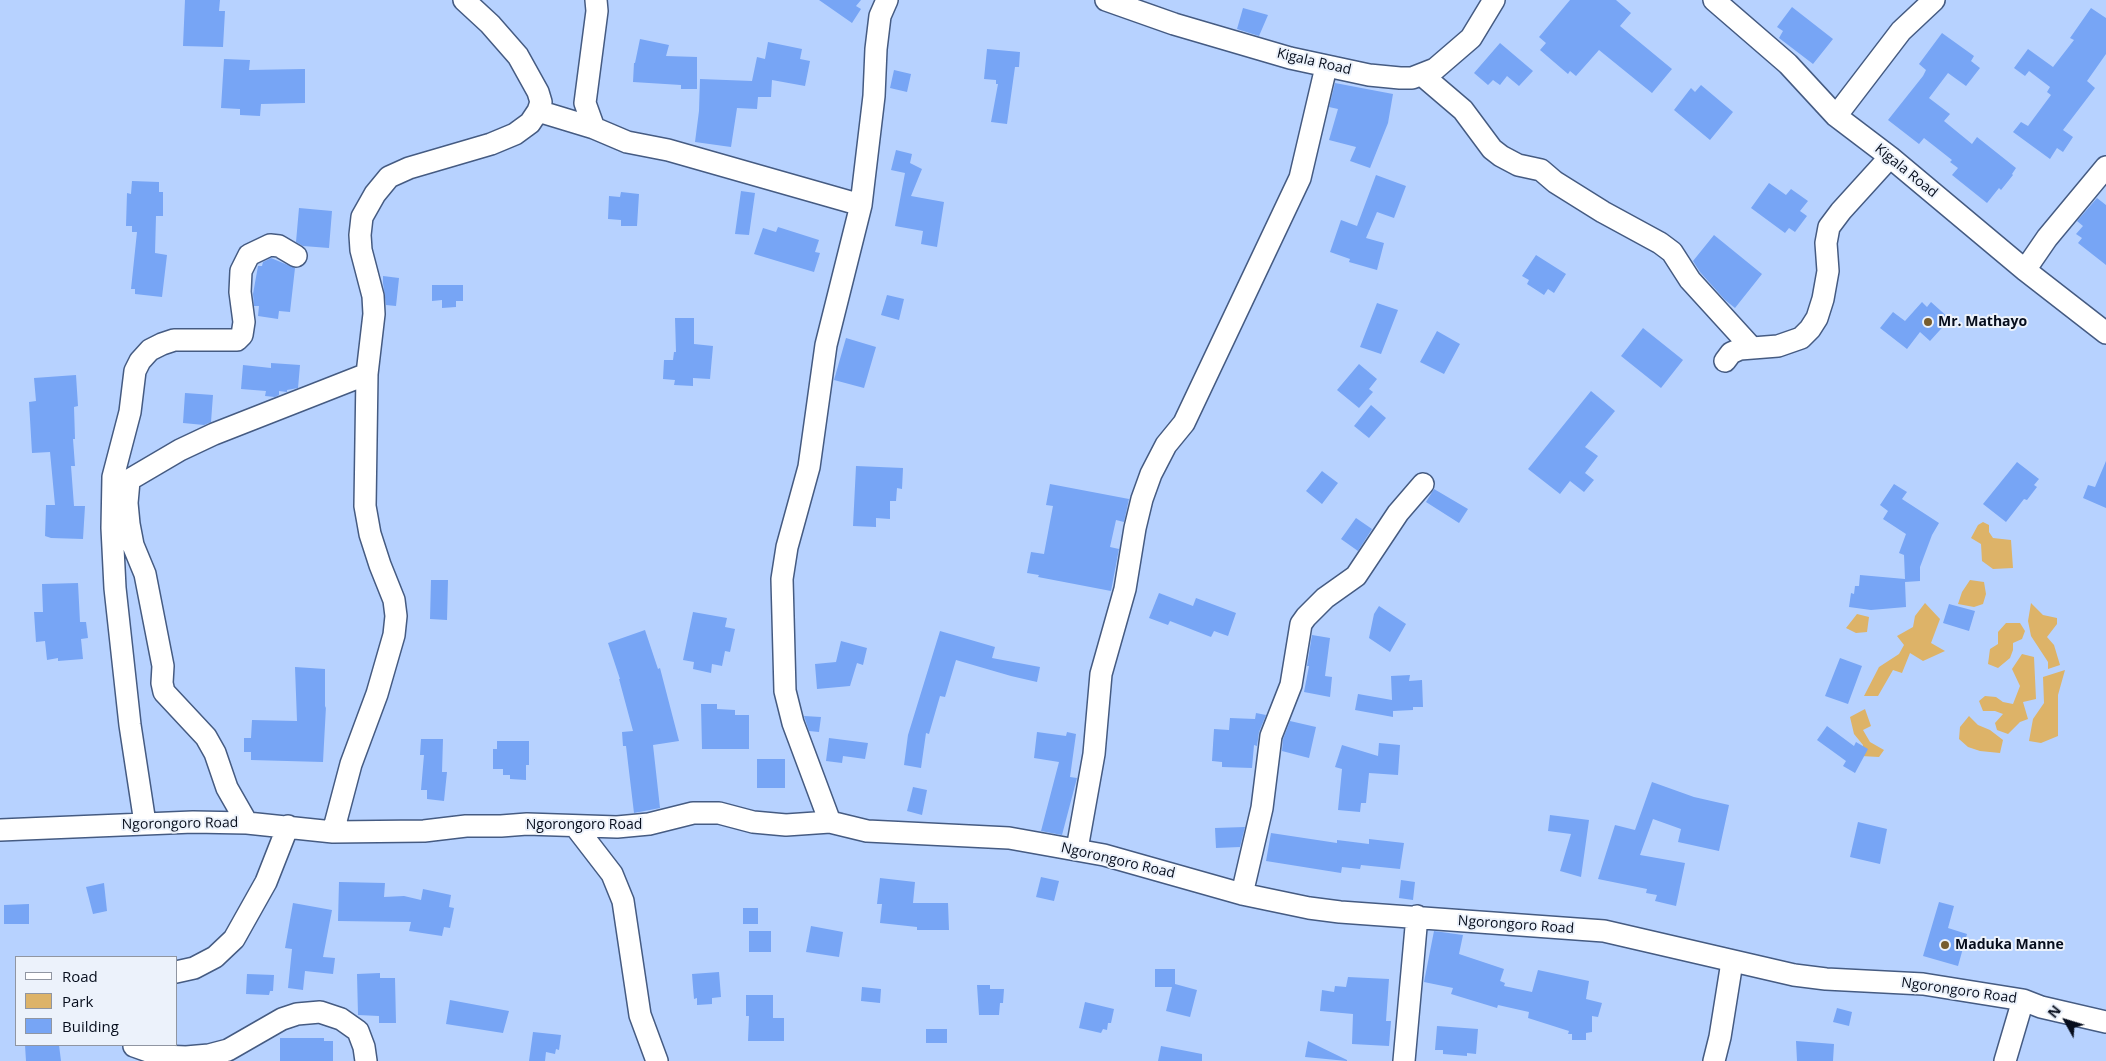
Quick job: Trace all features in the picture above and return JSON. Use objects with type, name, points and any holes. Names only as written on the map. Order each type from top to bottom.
[{"type":"street","points":[[333,832],[351,764],[378,694],[394,635],[396,616],[394,600],[370,534],[365,506],[366,374],[374,314],[373,296],[361,250],[362,217],[375,194],[389,177],[409,168],[491,144],[515,134],[530,123],[538,111],[541,102],[538,92],[518,56],[490,24],[464,0]]},
{"type":"street","points":[[594,128],[585,103],[597,11],[596,0]]},
{"type":"street","points":[[830,822],[793,722],[785,691],[782,579],[787,547],[809,467],[826,345],[861,205],[874,96],[876,49],[880,16],[887,0]]},
{"type":"street","name":"Kigala Road","points":[[1106,0],[1174,24],[1326,67],[1400,78],[1422,75],[1435,69],[1471,38],[1494,0]]},
{"type":"street","name":"Kigala Road","points":[[1714,0],[1788,64],[1836,116],[1890,157],[2025,270],[2106,333]]},
{"type":"street","points":[[1836,116],[1901,31],[1934,0]]},
{"type":"street","points":[[1076,849],[1094,754],[1102,674],[1125,589],[1142,499],[1151,474],[1166,445],[1184,423],[1300,178],[1326,67]]},
{"type":"street","points":[[1422,75],[1463,110],[1492,148],[1501,156],[1518,164],[1541,170],[1556,182],[1603,212],[1660,243],[1672,252],[1690,280],[1752,348]]},
{"type":"street","points":[[538,111],[594,128],[628,142],[668,150],[861,205]]},
{"type":"street","points":[[1725,361],[1731,353],[1740,349],[1778,346],[1801,338],[1810,329],[1823,299],[1828,271],[1826,243],[1829,227],[1841,210],[1890,157]]},
{"type":"street","points":[[2025,270],[2047,238],[2106,167]]},
{"type":"street","points":[[247,823],[227,788],[215,753],[206,737],[164,692],[162,683],[163,666],[145,574],[133,544],[127,503],[121,485],[113,477],[130,412],[135,371],[140,361],[150,350],[174,340],[237,340],[242,335],[244,322],[240,292],[241,271],[249,255],[270,245],[280,246],[296,256]]},
{"type":"street","points":[[121,485],[180,450],[214,434],[366,374]]},
{"type":"street","points":[[1242,894],[1262,808],[1271,736],[1291,685],[1301,624],[1325,598],[1356,576],[1398,513],[1422,484]]},
{"type":"street","points":[[121,485],[115,588],[130,725],[145,823]]},
{"type":"street","name":"Ngorongoro Road","points":[[0,830],[74,828],[145,823],[247,823],[333,832],[424,831],[466,826],[527,824],[575,826],[649,824],[693,814],[719,813],[753,822],[786,825],[830,822],[867,831],[1009,838],[1104,855],[1242,894],[1340,912],[1417,916],[1604,931],[1714,956],[1732,962],[1802,976],[1923,984],[2023,1000],[2041,1007],[2106,1022]]},
{"type":"street","points":[[178,972],[194,968],[215,957],[234,939],[266,882],[288,826]]},
{"type":"street","points":[[575,826],[612,874],[623,901],[640,1015],[656,1061]]},
{"type":"street","points":[[1404,1061],[1417,916]]},
{"type":"street","points":[[1714,1061],[1720,1037],[1732,962]]},
{"type":"street","points":[[2005,1061],[2023,1000]]},
{"type":"street","points":[[135,1050],[162,1056],[186,1057],[209,1055],[228,1050],[282,1019],[297,1014],[320,1012],[341,1019],[358,1031],[364,1047],[366,1061]]},
{"type":"green space","points":[[1983,522],[1989,525],[1989,532],[1993,538],[2011,540],[2013,568],[1993,569],[1982,561],[1981,544],[1971,538],[1978,525]]},
{"type":"green space","points":[[1970,580],[1984,582],[1986,594],[1983,604],[1974,607],[1958,604],[1962,592]]},
{"type":"green space","points":[[1925,603],[1940,619],[1931,643],[1945,651],[1923,661],[1910,653],[1902,673],[1893,670],[1878,696],[1864,696],[1879,667],[1899,654],[1904,645],[1897,636],[1913,627],[1915,616]]},
{"type":"green space","points":[[2031,603],[2043,615],[2057,618],[2057,624],[2047,637],[2054,645],[2060,665],[2048,669],[2048,662],[2031,636],[2028,621]]},
{"type":"green space","points":[[1857,614],[1869,617],[1867,632],[1856,633],[1846,628]]},
{"type":"green space","points":[[2006,623],[2020,623],[2025,631],[2022,639],[2013,643],[2010,658],[1998,668],[1988,664],[1990,649],[1998,644],[1998,632]]},
{"type":"green space","points":[[2022,654],[2034,657],[2036,699],[2023,702],[2028,719],[2020,722],[2008,734],[1997,730],[1995,723],[2003,714],[1995,711],[1983,711],[1979,701],[1985,696],[1996,697],[2003,702],[2013,704],[2020,686],[2012,669]]},
{"type":"green space","points":[[2065,670],[2058,695],[2058,736],[2041,743],[2029,741],[2033,719],[2044,703],[2043,677]]},
{"type":"green space","points":[[1865,709],[1871,726],[1863,730],[1870,742],[1884,750],[1879,757],[1861,756],[1863,745],[1854,734],[1850,717]]},
{"type":"green space","points":[[1969,716],[1978,725],[1990,730],[2003,740],[2000,753],[1980,751],[1968,747],[1959,739],[1960,727]]},
{"type":"building","points":[[185,0],[220,0],[219,11],[225,11],[223,47],[183,46]]},
{"type":"building","points":[[819,0],[861,0],[856,6],[861,9],[852,23]]},
{"type":"building","points":[[1570,0],[1616,0],[1631,13],[1620,26],[1672,69],[1652,93],[1599,50],[1576,76],[1570,71],[1568,74],[1540,50],[1546,43],[1539,37]]},
{"type":"building","points":[[1792,7],[1833,39],[1813,64],[1779,38],[1783,31],[1777,27]]},
{"type":"building","points":[[1243,8],[1268,15],[1259,36],[1237,29]]},
{"type":"building","points":[[2091,8],[2106,18],[2106,54],[2087,81],[2095,88],[2063,130],[2073,137],[2063,152],[2057,148],[2050,159],[2013,132],[2021,122],[2028,126],[2051,95],[2047,92],[2050,87],[2029,71],[2025,76],[2014,68],[2028,49],[2053,67],[2074,40],[2070,38]]},
{"type":"building","points":[[1942,33],[1974,56],[1971,61],[1980,68],[1966,86],[1948,73],[1929,98],[1950,114],[1944,121],[1972,144],[1977,137],[2016,168],[2001,190],[1999,188],[1987,203],[1952,175],[1958,168],[1950,162],[1952,160],[1924,138],[1919,144],[1888,120],[1923,76],[1926,70],[1919,64]]},
{"type":"building","points":[[640,39],[669,45],[666,56],[697,57],[697,89],[681,89],[681,85],[633,82],[634,63]]},
{"type":"building","points":[[768,42],[802,49],[800,59],[810,61],[805,86],[772,80],[771,97],[758,97],[757,109],[737,108],[731,147],[695,142],[699,111],[700,79],[752,81],[757,57],[765,59]]},
{"type":"building","points":[[1500,43],[1533,71],[1519,86],[1507,76],[1500,85],[1493,80],[1488,85],[1474,73]]},
{"type":"building","points":[[987,49],[1020,52],[1019,67],[1015,67],[1007,124],[991,122],[998,84],[996,84],[996,80],[984,79]]},
{"type":"building","points":[[224,59],[250,60],[249,70],[305,69],[305,103],[261,104],[260,116],[240,115],[240,109],[221,108]]},
{"type":"building","points":[[894,70],[911,74],[907,92],[890,88]]},
{"type":"building","points":[[1335,83],[1393,94],[1388,123],[1370,168],[1350,161],[1356,147],[1329,140],[1338,109],[1329,107]]},
{"type":"building","points":[[1701,85],[1733,112],[1710,140],[1674,110],[1691,88],[1695,92]]},
{"type":"building","points":[[896,150],[912,154],[910,163],[922,169],[911,196],[944,202],[937,247],[921,244],[923,231],[895,226],[905,173],[891,170]]},
{"type":"building","points":[[1376,175],[1406,186],[1394,218],[1377,212],[1366,238],[1384,243],[1377,270],[1349,262],[1350,259],[1330,252],[1341,220],[1357,226]]},
{"type":"building","points":[[132,181],[159,182],[159,192],[163,192],[163,216],[156,216],[155,253],[167,255],[162,297],[135,294],[135,289],[131,289],[137,232],[132,232],[132,226],[126,226],[127,193],[131,194]]},
{"type":"building","points":[[1769,183],[1786,195],[1791,189],[1808,201],[1800,211],[1807,216],[1795,232],[1789,228],[1785,233],[1751,208]]},
{"type":"building","points":[[741,191],[755,193],[749,235],[735,234]]},
{"type":"building","points":[[621,192],[639,194],[637,226],[621,226],[621,220],[608,219],[609,196],[620,197]]},
{"type":"building","points":[[2097,198],[2106,205],[2106,265],[2078,243],[2082,238],[2076,234],[2083,226],[2077,221]]},
{"type":"building","points":[[299,208],[332,211],[329,248],[303,246],[296,242]]},
{"type":"building","points":[[778,227],[819,240],[815,252],[820,253],[814,272],[754,254],[763,228],[776,232]]},
{"type":"building","points":[[1714,235],[1762,274],[1735,308],[1725,300],[1700,272],[1693,261]]},
{"type":"building","points":[[1536,255],[1566,274],[1554,293],[1548,289],[1544,295],[1527,284],[1529,280],[1522,276]]},
{"type":"building","points":[[271,258],[295,268],[290,312],[279,311],[278,319],[258,316],[259,306],[254,306],[253,294],[258,266],[262,266],[263,262]]},
{"type":"building","points":[[383,276],[399,278],[396,306],[386,305]]},
{"type":"building","points":[[432,285],[463,285],[463,301],[456,301],[456,307],[442,308],[442,300],[432,301]]},
{"type":"building","points":[[887,295],[904,299],[899,320],[881,315]]},
{"type":"building","name":"Mr. Mathayo","points":[[1922,302],[1927,307],[1931,302],[1950,319],[1930,341],[1920,332],[1907,349],[1880,328],[1893,312],[1905,321]]},
{"type":"building","points":[[1377,303],[1398,310],[1381,354],[1360,347]]},
{"type":"building","points":[[675,318],[694,318],[694,344],[713,346],[710,379],[693,378],[693,386],[674,385],[675,380],[663,379],[664,360],[673,360],[674,352],[676,352]]},
{"type":"building","points":[[1643,328],[1683,360],[1661,388],[1621,356]]},
{"type":"building","points":[[1437,331],[1460,344],[1444,374],[1420,362]]},
{"type":"building","points":[[846,338],[876,347],[864,388],[834,380]]},
{"type":"building","points":[[271,363],[300,365],[298,388],[287,390],[287,392],[279,391],[279,395],[275,397],[265,396],[266,391],[241,389],[243,365],[271,368]]},
{"type":"building","points":[[1359,364],[1377,379],[1369,389],[1373,392],[1359,408],[1337,390]]},
{"type":"building","points":[[76,375],[78,406],[74,407],[75,439],[73,439],[75,466],[71,466],[74,506],[85,506],[83,539],[51,538],[45,536],[46,505],[55,505],[50,452],[32,453],[29,402],[36,401],[34,378]]},
{"type":"building","points":[[1591,391],[1615,411],[1585,447],[1598,456],[1585,473],[1594,480],[1584,492],[1570,481],[1560,494],[1528,469]]},
{"type":"building","points":[[185,393],[213,395],[211,422],[204,425],[183,423]]},
{"type":"building","points":[[1371,405],[1386,418],[1369,438],[1354,426]]},
{"type":"building","points":[[2106,461],[2106,508],[2083,498],[2088,485],[2095,487]]},
{"type":"building","points":[[2017,462],[2039,479],[2034,485],[2037,487],[2027,500],[2024,499],[2006,522],[1983,504]]},
{"type":"building","points":[[856,466],[903,468],[902,489],[897,488],[896,501],[890,501],[890,519],[876,518],[876,527],[853,526]]},
{"type":"building","points":[[1322,471],[1338,483],[1322,504],[1306,491]]},
{"type":"building","points":[[1050,484],[1129,499],[1124,522],[1116,520],[1110,547],[1119,549],[1111,591],[1038,577],[1039,575],[1027,573],[1031,552],[1044,554],[1053,506],[1046,505]]},
{"type":"building","points":[[1894,484],[1907,492],[1902,499],[1939,523],[1932,535],[1920,567],[1920,581],[1905,582],[1906,607],[1871,610],[1849,607],[1851,593],[1854,594],[1855,586],[1859,586],[1860,575],[1905,579],[1904,555],[1899,553],[1906,534],[1883,519],[1888,511],[1880,505]]},
{"type":"building","points":[[1434,489],[1468,509],[1459,523],[1426,502]]},
{"type":"building","points":[[1356,518],[1372,529],[1358,551],[1341,539]]},
{"type":"building","points":[[431,580],[448,580],[447,620],[430,619]]},
{"type":"building","points":[[78,583],[80,622],[86,622],[88,638],[81,639],[83,659],[58,661],[58,658],[47,660],[45,641],[36,642],[34,612],[43,612],[42,584]]},
{"type":"building","points":[[1159,593],[1193,606],[1196,598],[1236,613],[1228,636],[1214,631],[1211,637],[1170,621],[1168,625],[1149,618]]},
{"type":"building","points":[[1949,604],[1975,611],[1969,631],[1943,623]]},
{"type":"building","points":[[1379,606],[1406,624],[1390,652],[1369,638],[1374,614]]},
{"type":"building","points":[[693,612],[727,618],[725,627],[735,629],[730,652],[725,651],[722,666],[712,664],[711,673],[693,669],[694,662],[683,660]]},
{"type":"building","points":[[645,630],[658,669],[660,668],[679,741],[653,745],[660,808],[634,813],[626,746],[623,746],[622,732],[633,731],[620,679],[608,643]]},
{"type":"building","points":[[940,631],[995,647],[992,658],[1040,667],[1037,682],[956,660],[945,697],[940,696],[929,734],[926,733],[921,768],[904,765],[908,735]]},
{"type":"building","points":[[1312,635],[1330,638],[1325,676],[1332,677],[1330,697],[1304,692]]},
{"type":"building","points":[[841,641],[867,648],[863,665],[857,663],[850,686],[817,689],[815,664],[836,662]]},
{"type":"building","points":[[1840,658],[1862,666],[1848,704],[1825,696]]},
{"type":"building","points":[[295,667],[325,669],[325,708],[326,706],[323,762],[251,760],[251,752],[244,752],[244,738],[251,738],[252,720],[297,721]]},
{"type":"building","points":[[1410,675],[1409,681],[1422,680],[1423,707],[1413,707],[1413,710],[1393,711],[1393,717],[1355,710],[1358,694],[1392,700],[1391,676]]},
{"type":"building","points":[[701,704],[717,704],[717,709],[735,710],[735,715],[749,715],[749,749],[702,749]]},
{"type":"building","points":[[1256,713],[1266,715],[1259,732],[1257,746],[1254,745],[1252,768],[1222,767],[1222,762],[1212,761],[1214,729],[1229,730],[1230,718],[1255,719]]},
{"type":"building","points":[[804,716],[821,717],[819,732],[809,731]]},
{"type":"building","points":[[1290,721],[1316,727],[1309,758],[1282,751],[1283,739]]},
{"type":"building","points":[[1827,726],[1854,746],[1856,742],[1868,749],[1855,773],[1843,766],[1846,761],[1817,740]]},
{"type":"building","points":[[1037,732],[1066,736],[1067,732],[1076,734],[1070,777],[1077,778],[1062,835],[1041,831],[1059,762],[1034,758]]},
{"type":"building","points":[[829,738],[868,743],[865,759],[843,756],[842,763],[826,761]]},
{"type":"building","points":[[421,739],[443,739],[442,772],[447,772],[444,801],[427,799],[427,790],[421,790],[424,755],[420,755]]},
{"type":"building","points":[[497,741],[529,741],[529,765],[526,765],[526,780],[510,779],[510,775],[503,775],[503,769],[493,769],[493,749],[497,749]]},
{"type":"building","points":[[1379,743],[1400,745],[1398,775],[1369,773],[1366,803],[1361,803],[1360,812],[1338,810],[1342,769],[1335,767],[1342,745],[1378,756]]},
{"type":"building","points":[[757,759],[785,759],[785,788],[757,788]]},
{"type":"building","points":[[1652,782],[1694,797],[1729,805],[1719,851],[1678,842],[1681,829],[1653,819],[1640,855],[1685,863],[1676,906],[1655,901],[1657,895],[1646,893],[1647,889],[1598,879],[1615,825],[1635,830]]},
{"type":"building","points":[[913,787],[927,790],[922,815],[907,811]]},
{"type":"building","points":[[1550,815],[1589,820],[1581,877],[1560,871],[1571,834],[1548,831]]},
{"type":"building","points":[[1858,822],[1887,829],[1880,864],[1850,857]]},
{"type":"building","points":[[1245,827],[1240,847],[1216,848],[1215,828]]},
{"type":"building","points":[[1271,833],[1337,843],[1337,840],[1369,844],[1369,839],[1404,843],[1400,869],[1361,865],[1360,869],[1342,867],[1341,873],[1266,861]]},
{"type":"building","points":[[1041,877],[1059,881],[1054,901],[1036,897]]},
{"type":"building","points":[[880,878],[915,882],[913,903],[948,903],[949,930],[917,930],[917,927],[880,923],[882,904],[877,904]]},
{"type":"building","points":[[1401,880],[1415,882],[1413,900],[1399,898]]},
{"type":"building","points":[[339,882],[385,883],[384,897],[404,896],[421,900],[423,889],[451,895],[449,907],[454,908],[450,928],[444,927],[442,936],[409,931],[411,922],[338,921]]},
{"type":"building","points":[[104,883],[107,911],[93,914],[86,887]]},
{"type":"building","name":"Maduka Manne","points":[[1939,902],[1954,906],[1948,928],[1967,934],[1958,966],[1923,956]]},
{"type":"building","points":[[293,903],[332,910],[323,957],[335,958],[333,974],[305,971],[303,990],[288,988],[292,949],[285,948]]},
{"type":"building","points":[[29,904],[29,924],[4,924],[4,905]]},
{"type":"building","points":[[743,908],[758,908],[758,924],[743,924]]},
{"type":"building","points":[[811,926],[843,932],[839,957],[806,952]]},
{"type":"building","points":[[749,931],[771,931],[771,952],[749,952]]},
{"type":"building","points":[[1434,931],[1463,935],[1459,954],[1504,969],[1500,981],[1505,983],[1504,986],[1532,992],[1538,970],[1589,981],[1586,999],[1602,1003],[1598,1017],[1592,1016],[1592,1032],[1586,1033],[1586,1040],[1572,1040],[1572,1034],[1568,1034],[1569,1031],[1528,1018],[1529,1012],[1498,1005],[1497,1008],[1451,994],[1453,988],[1424,982]]},
{"type":"building","points":[[1155,969],[1175,969],[1175,984],[1197,990],[1190,1017],[1166,1011],[1172,987],[1155,987]]},
{"type":"building","points":[[719,972],[721,997],[712,998],[712,1004],[697,1005],[697,998],[694,999],[692,974]]},
{"type":"building","points":[[380,973],[380,978],[395,978],[396,1023],[379,1023],[379,1016],[358,1015],[357,974]]},
{"type":"building","points":[[247,974],[274,975],[273,991],[270,991],[269,995],[246,994]]},
{"type":"building","points":[[1348,977],[1389,979],[1386,1021],[1391,1021],[1389,1046],[1352,1044],[1353,1014],[1320,1011],[1322,990],[1334,992],[1335,986],[1346,987]]},
{"type":"building","points":[[977,985],[990,985],[990,989],[1004,989],[1003,1003],[1000,1003],[999,1015],[979,1015]]},
{"type":"building","points":[[862,987],[881,989],[880,1003],[861,1001]]},
{"type":"building","points":[[746,995],[773,995],[773,1018],[784,1018],[784,1041],[748,1041],[749,1016],[746,1016]]},
{"type":"building","points":[[450,1000],[509,1011],[503,1033],[446,1024]]},
{"type":"building","points":[[1085,1002],[1114,1009],[1111,1023],[1108,1023],[1107,1030],[1103,1029],[1101,1033],[1079,1028]]},
{"type":"building","points":[[1837,1008],[1852,1012],[1849,1026],[1833,1022]]},
{"type":"building","points":[[1437,1026],[1478,1029],[1476,1054],[1467,1053],[1467,1056],[1443,1054],[1443,1050],[1435,1050]]},
{"type":"building","points":[[926,1029],[947,1029],[947,1043],[926,1043]]},
{"type":"building","points":[[533,1032],[561,1035],[559,1050],[556,1049],[555,1054],[546,1052],[545,1061],[529,1061]]},
{"type":"building","points":[[280,1038],[324,1038],[324,1041],[333,1041],[333,1061],[280,1061]]},
{"type":"building","points":[[1308,1041],[1347,1060],[1347,1061],[1305,1057]]},
{"type":"building","points":[[1796,1041],[1834,1044],[1833,1061],[1797,1061]]},
{"type":"building","points":[[25,1046],[59,1046],[61,1061],[26,1061]]},
{"type":"building","points":[[1161,1046],[1202,1054],[1202,1061],[1158,1061]]},
{"type":"place","name":"Mr. Mathayo","points":[[1928,322]]},
{"type":"place","name":"Maduka Manne","points":[[1945,945]]}]
